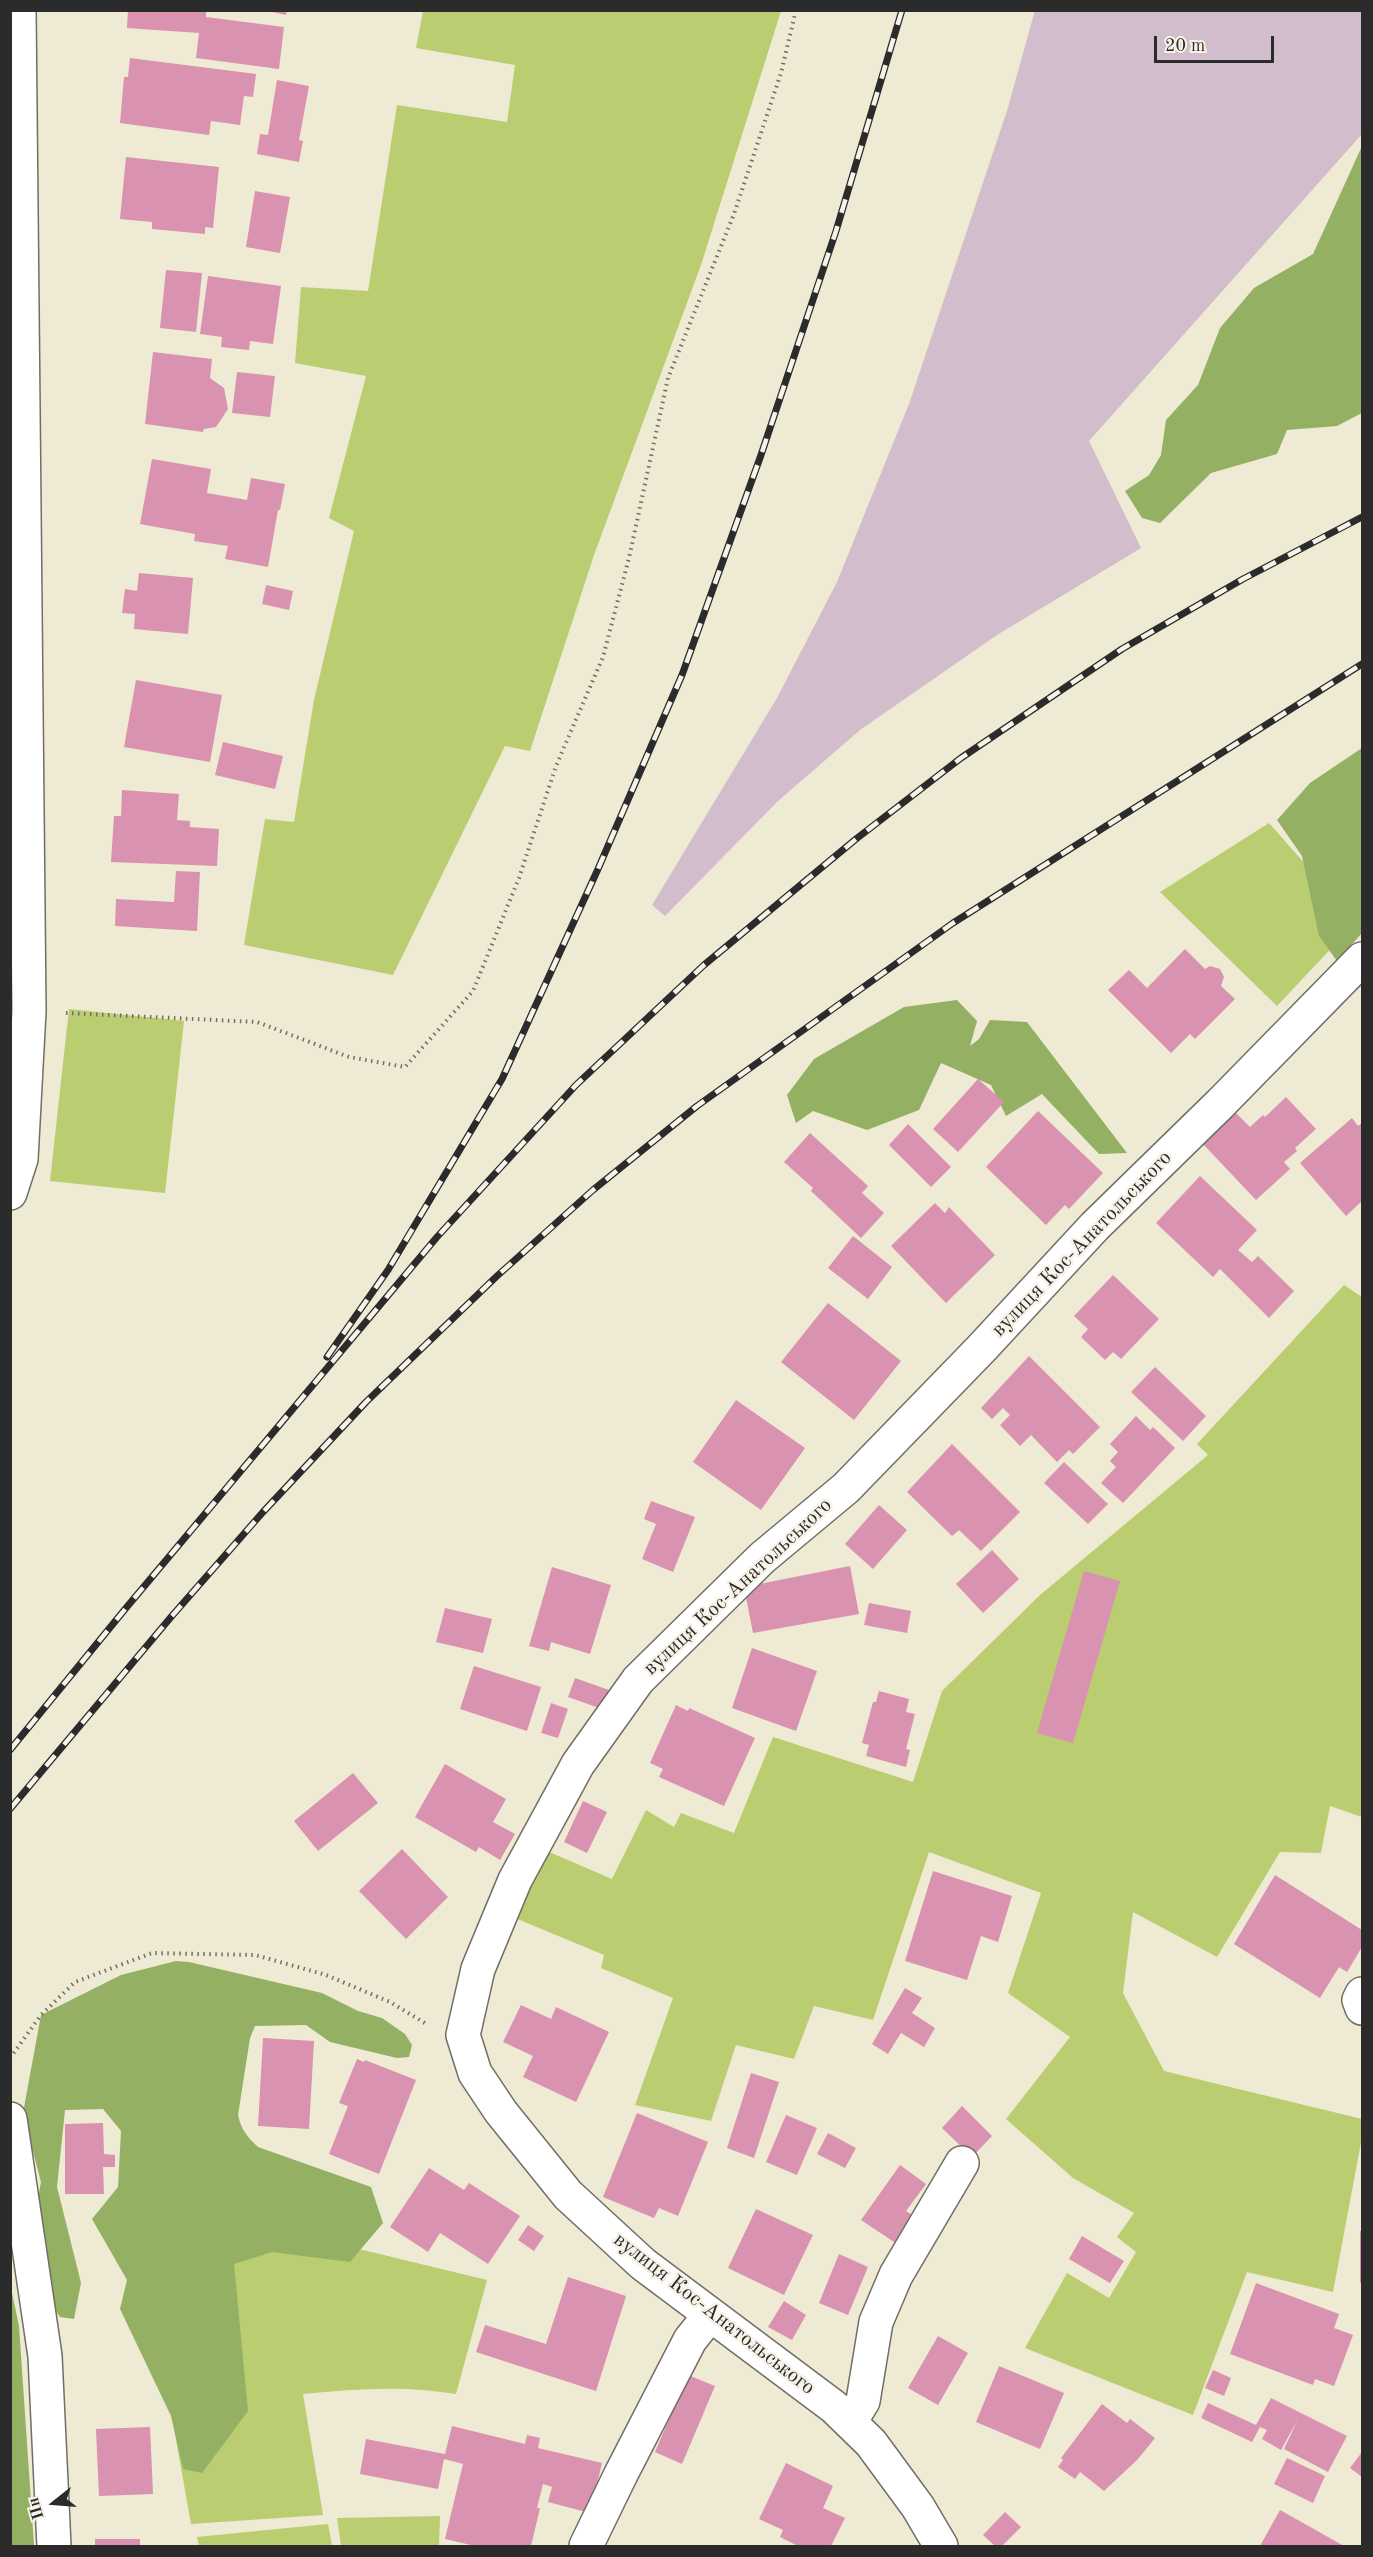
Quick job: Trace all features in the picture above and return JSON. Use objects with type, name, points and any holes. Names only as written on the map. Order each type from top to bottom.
[{"type":"street","points":[[10,1193],[21,1159],[28,1011],[19,10]]},
{"type":"street","name":"вулиця Кос-Анатольського","points":[[941,2547],[918,2508],[871,2443],[850,2422],[834,2407],[643,2264],[568,2195],[501,2112],[475,2073],[463,2035],[478,1969],[515,1880],[578,1764],[638,1680],[762,1558],[846,1488],[981,1349],[1095,1226],[1220,1104],[1362,959]]},
{"type":"street","points":[[1362,1994],[1359,2000],[1362,2008]]},
{"type":"street","points":[[10,2120],[45,2356],[54,2547]]},
{"type":"street","points":[[850,2422],[863,2402],[876,2322],[896,2275],[962,2163]]},
{"type":"street","points":[[586,2547],[690,2340],[710,2315]]},
{"type":"path","points":[[28,1011],[257,1022],[350,1057],[405,1067],[473,991],[519,878],[556,766],[603,657],[629,558],[668,378],[734,214],[781,73],[796,10]]},
{"type":"path","points":[[10,2058],[41,2014],[75,1982],[152,1953],[255,1955],[326,1974],[390,2002],[430,2026],[463,2035]]},
{"type":"shaded area","points":[[1035,10],[1362,11],[1362,134],[1089,441],[1141,548],[997,635],[860,730],[778,801],[665,916],[652,905],[777,698],[837,582],[909,404],[1007,111]]},
{"type":"green space","points":[[423,11],[781,11],[701,265],[594,555],[530,751],[505,746],[393,975],[244,945],[265,819],[294,822],[314,700],[354,531],[329,518],[366,376],[295,363],[301,287],[368,291],[397,105],[507,122],[515,65],[416,48]]},
{"type":"green space","points":[[1362,146],[1362,413],[1337,426],[1287,430],[1277,454],[1211,473],[1160,523],[1142,518],[1125,491],[1149,475],[1161,455],[1166,420],[1198,385],[1220,328],[1254,288],[1313,254]]},
{"type":"green space","points":[[1362,748],[1362,933],[1337,961],[1319,936],[1302,856],[1277,820],[1310,783]]},
{"type":"green space","points":[[1269,823],[1356,922],[1277,1006],[1160,892]]},
{"type":"green space","points":[[957,1000],[977,1021],[970,1046],[979,1039],[990,1020],[1027,1022],[1127,1153],[1099,1154],[1042,1094],[1006,1116],[991,1085],[941,1063],[919,1110],[867,1130],[813,1111],[796,1123],[787,1095],[814,1059],[904,1007]]},
{"type":"green space","points":[[69,1009],[184,1021],[165,1193],[50,1181]]},
{"type":"green space","points":[[1344,1285],[1362,1297],[1362,1817],[1330,1806],[1321,1853],[1280,1852],[1217,1957],[1133,1912],[1123,1993],[1164,2071],[1362,2119],[1362,2137],[1333,2292],[1247,2272],[1193,2415],[1025,2348],[1067,2273],[1109,2298],[1136,2252],[1117,2237],[1134,2213],[1073,2178],[1006,2119],[1070,2037],[1008,1993],[1041,1893],[929,1852],[873,2020],[814,2006],[794,2059],[736,2045],[711,2121],[635,2105],[673,1998],[601,1968],[604,1955],[515,1918],[547,1851],[612,1879],[646,1810],[674,1827],[681,1813],[734,1833],[773,1737],[913,1782],[942,1691],[1040,1595],[1208,1455],[1197,1444]]},
{"type":"green space","points":[[176,1961],[189,1962],[322,1993],[358,2011],[382,2018],[405,2034],[412,2045],[409,2057],[397,2058],[330,2042],[306,2025],[255,2026],[250,2038],[238,2115],[245,2132],[258,2147],[371,2187],[383,2223],[350,2262],[272,2252],[234,2264],[248,2411],[202,2473],[183,2469],[171,2416],[120,2309],[127,2280],[92,2219],[118,2187],[121,2131],[103,2109],[65,2110],[57,2187],[81,2283],[74,2319],[60,2317],[52,2306],[33,2225],[41,2182],[23,2113],[41,2015],[121,1975]]},
{"type":"green space","points":[[231,2239],[330,2242],[487,2280],[456,2394],[399,2389],[360,2389],[303,2394],[323,2515],[191,2524],[172,2417]]},
{"type":"green space","points":[[11,2288],[19,2326],[34,2546],[11,2546]]},
{"type":"green space","points":[[440,2516],[439,2546],[341,2546],[337,2518]]},
{"type":"green space","points":[[328,2524],[332,2546],[199,2546],[197,2537]]},
{"type":"building","points":[[128,10],[206,10],[206,17],[284,27],[279,69],[196,58],[199,33],[127,28]]},
{"type":"building","points":[[263,10],[287,10],[286,15]]},
{"type":"building","points":[[130,58],[256,74],[253,97],[244,96],[240,125],[211,121],[209,135],[120,123],[124,77],[128,77]]},
{"type":"building","points":[[277,80],[309,86],[299,140],[303,141],[299,162],[257,154],[260,134],[268,135]]},
{"type":"building","points":[[126,157],[219,167],[213,228],[205,227],[205,234],[152,229],[152,222],[120,219]]},
{"type":"building","points":[[255,191],[290,197],[280,253],[246,247]]},
{"type":"building","points":[[166,270],[202,273],[196,332],[160,328]]},
{"type":"building","points":[[208,276],[281,286],[273,344],[250,341],[249,350],[221,347],[222,337],[200,334]]},
{"type":"building","points":[[153,352],[212,359],[210,378],[224,388],[228,409],[216,427],[204,429],[203,432],[145,424]]},
{"type":"building","points":[[237,372],[275,376],[270,417],[232,413]]},
{"type":"building","points":[[152,459],[211,469],[207,493],[247,500],[251,478],[285,484],[268,567],[225,559],[228,546],[194,541],[195,534],[140,524]]},
{"type":"building","points":[[139,573],[193,578],[188,634],[134,629],[135,614],[122,613],[125,589],[137,591]]},
{"type":"building","points":[[266,585],[293,591],[289,610],[262,604]]},
{"type":"building","points":[[136,680],[222,695],[210,762],[124,747]]},
{"type":"building","points":[[223,742],[283,756],[275,789],[215,775]]},
{"type":"building","points":[[122,790],[179,794],[177,820],[190,821],[190,827],[219,829],[217,866],[111,862],[114,816],[121,816]]},
{"type":"building","points":[[176,871],[200,872],[197,931],[115,926],[116,899],[174,902]]},
{"type":"building","points":[[1185,949],[1205,969],[1210,966],[1220,969],[1224,977],[1221,986],[1235,999],[1195,1039],[1190,1034],[1171,1053],[1108,990],[1129,970],[1147,988]]},
{"type":"building","points":[[978,1079],[1004,1102],[958,1152],[933,1129]]},
{"type":"building","points":[[1286,1097],[1316,1129],[1295,1148],[1297,1151],[1284,1162],[1290,1169],[1256,1200],[1203,1144],[1236,1113],[1250,1127],[1263,1115],[1265,1117]]},
{"type":"building","points":[[1038,1111],[1103,1173],[1069,1209],[1065,1205],[1046,1225],[986,1167]]},
{"type":"building","points":[[1352,1118],[1358,1126],[1362,1123],[1362,1201],[1346,1216],[1300,1163]]},
{"type":"building","points":[[908,1124],[951,1167],[931,1187],[889,1145]]},
{"type":"building","points":[[810,1133],[868,1186],[862,1193],[884,1213],[861,1238],[811,1191],[813,1188],[784,1162]]},
{"type":"building","points":[[1200,1176],[1257,1230],[1238,1250],[1252,1262],[1258,1256],[1294,1291],[1269,1318],[1220,1269],[1213,1277],[1156,1223]]},
{"type":"building","points":[[935,1203],[945,1213],[949,1207],[995,1255],[946,1303],[891,1246]]},
{"type":"building","points":[[853,1236],[892,1267],[868,1299],[828,1268]]},
{"type":"building","points":[[1113,1275],[1159,1319],[1121,1359],[1113,1352],[1105,1360],[1081,1337],[1088,1329],[1074,1316]]},
{"type":"building","points":[[828,1303],[901,1361],[854,1420],[781,1362]]},
{"type":"building","points":[[1029,1356],[1100,1427],[1073,1454],[1069,1450],[1057,1462],[1031,1435],[1020,1446],[1000,1425],[1010,1415],[1003,1408],[992,1419],[981,1408]]},
{"type":"building","points":[[1155,1367],[1206,1416],[1183,1441],[1131,1392]]},
{"type":"building","points":[[736,1400],[805,1448],[761,1510],[693,1462]]},
{"type":"building","points":[[1136,1416],[1150,1430],[1153,1427],[1175,1448],[1123,1503],[1101,1483],[1116,1467],[1110,1461],[1118,1452],[1110,1444]]},
{"type":"building","points":[[952,1444],[1020,1512],[981,1551],[959,1530],[952,1536],[907,1492]]},
{"type":"building","points":[[1064,1462],[1108,1504],[1088,1524],[1044,1483]]},
{"type":"building","points":[[651,1501],[695,1517],[673,1572],[642,1559],[656,1524],[644,1519]]},
{"type":"building","points":[[879,1505],[907,1530],[873,1569],[845,1544]]},
{"type":"building","points":[[992,1550],[1019,1579],[983,1613],[956,1584]]},
{"type":"building","points":[[850,1566],[859,1614],[753,1633],[744,1587]]},
{"type":"building","points":[[552,1567],[611,1585],[590,1654],[551,1642],[549,1651],[529,1646]]},
{"type":"building","points":[[1084,1571],[1120,1581],[1073,1743],[1037,1733]]},
{"type":"building","points":[[869,1603],[911,1611],[907,1633],[864,1625]]},
{"type":"building","points":[[445,1608],[492,1619],[483,1653],[436,1642]]},
{"type":"building","points":[[752,1648],[817,1671],[796,1731],[732,1708]]},
{"type":"building","points":[[474,1666],[541,1687],[527,1731],[460,1709]]},
{"type":"building","points":[[575,1678],[609,1690],[602,1709],[568,1697]]},
{"type":"building","points":[[879,1691],[909,1699],[906,1712],[915,1714],[906,1749],[910,1750],[906,1767],[866,1756],[869,1745],[862,1743],[873,1702],[876,1702]]},
{"type":"building","points":[[551,1703],[568,1709],[558,1738],[541,1733]]},
{"type":"building","points":[[676,1705],[688,1711],[689,1708],[755,1738],[724,1806],[659,1777],[663,1769],[650,1763]]},
{"type":"building","points":[[445,1764],[506,1799],[493,1822],[515,1834],[500,1860],[479,1847],[476,1852],[415,1817]]},
{"type":"building","points":[[353,1773],[378,1803],[318,1851],[294,1821]]},
{"type":"building","points":[[583,1801],[607,1812],[587,1853],[564,1842]]},
{"type":"building","points":[[402,1849],[448,1897],[406,1939],[359,1891]]},
{"type":"building","points":[[933,1871],[1012,1896],[998,1942],[981,1936],[967,1980],[905,1961]]},
{"type":"building","points":[[1275,1875],[1362,1930],[1362,1947],[1347,1972],[1339,1967],[1320,1998],[1234,1944]]},
{"type":"building","points":[[905,1988],[922,1998],[912,2013],[935,2028],[924,2047],[901,2033],[888,2054],[872,2044]]},
{"type":"building","points":[[521,2005],[551,2019],[556,2007],[609,2032],[576,2102],[523,2077],[533,2056],[503,2042]]},
{"type":"building","points":[[263,2038],[314,2041],[309,2129],[258,2126]]},
{"type":"building","points":[[357,2059],[416,2080],[379,2174],[329,2154],[348,2106],[339,2103]]},
{"type":"building","points":[[751,2073],[779,2082],[754,2158],[727,2148]]},
{"type":"building","points":[[962,2106],[992,2136],[972,2157],[942,2128]]},
{"type":"building","points":[[637,2113],[708,2142],[678,2216],[659,2208],[654,2218],[603,2197]]},
{"type":"building","points":[[786,2115],[817,2128],[797,2175],[766,2162]]},
{"type":"building","points":[[103,2123],[104,2154],[115,2155],[115,2167],[103,2167],[104,2194],[65,2194],[65,2124]]},
{"type":"building","points":[[828,2133],[856,2148],[845,2168],[817,2154]]},
{"type":"building","points":[[900,2165],[926,2184],[906,2211],[922,2221],[903,2248],[861,2220]]},
{"type":"building","points":[[429,2168],[464,2190],[469,2183],[520,2216],[488,2264],[440,2233],[428,2252],[390,2227]]},
{"type":"building","points":[[756,2209],[813,2235],[784,2295],[728,2268]]},
{"type":"building","points":[[528,2225],[544,2236],[534,2251],[518,2240]]},
{"type":"building","points":[[1360,2231],[1362,2231],[1362,2285],[1360,2282]]},
{"type":"building","points":[[1082,2236],[1124,2261],[1110,2283],[1069,2259]]},
{"type":"building","points":[[839,2254],[868,2267],[848,2315],[819,2303]]},
{"type":"building","points":[[568,2277],[626,2296],[596,2391],[476,2352],[485,2325],[546,2344]]},
{"type":"building","points":[[1256,2283],[1339,2314],[1334,2328],[1353,2335],[1334,2386],[1315,2379],[1313,2385],[1230,2354]]},
{"type":"building","points":[[784,2301],[806,2315],[792,2340],[768,2327]]},
{"type":"building","points":[[938,2336],[968,2353],[938,2405],[908,2388]]},
{"type":"building","points":[[999,2366],[1064,2393],[1040,2449],[976,2422]]},
{"type":"building","points":[[1213,2370],[1231,2378],[1224,2396],[1205,2388]]},
{"type":"building","points":[[688,2375],[715,2386],[682,2464],[655,2452]]},
{"type":"building","points":[[1271,2398],[1347,2436],[1328,2472],[1284,2449],[1298,2419],[1281,2450],[1262,2439],[1267,2430],[1260,2427],[1252,2442],[1201,2418],[1208,2403],[1256,2425]]},
{"type":"building","points":[[1102,2404],[1127,2423],[1130,2419],[1155,2438],[1138,2459],[1104,2491],[1080,2472],[1075,2479],[1058,2467],[1063,2460],[1061,2458]]},
{"type":"building","points":[[452,2426],[525,2444],[527,2435],[540,2438],[538,2448],[602,2463],[590,2513],[548,2502],[552,2487],[543,2484],[531,2546],[475,2546],[445,2539],[463,2464],[444,2459],[438,2489],[360,2474],[366,2439],[445,2454]]},
{"type":"building","points":[[150,2427],[153,2494],[99,2496],[96,2429]]},
{"type":"building","points":[[1362,2452],[1362,2477],[1350,2468]]},
{"type":"building","points":[[1287,2458],[1325,2476],[1313,2503],[1274,2484]]},
{"type":"building","points":[[786,2463],[833,2486],[823,2508],[845,2518],[831,2546],[798,2546],[780,2537],[783,2530],[759,2519]]},
{"type":"building","points":[[1280,2510],[1344,2546],[1260,2546]]},
{"type":"building","points":[[1005,2512],[1021,2527],[1002,2546],[995,2546],[983,2535]]},
{"type":"building","points":[[95,2539],[140,2539],[140,2546],[95,2546]]},
{"type":"railway","points":[[327,1357],[388,1270],[502,1079],[598,869],[682,675],[761,455],[836,231],[902,10]]},
{"type":"railway","points":[[10,1750],[437,1237],[576,1085],[704,965],[856,839],[961,758],[1122,649],[1243,579],[1362,517]]},
{"type":"railway","points":[[10,1809],[171,1617],[263,1512],[366,1402],[497,1276],[593,1190],[697,1106],[953,923],[1362,664]]}]
